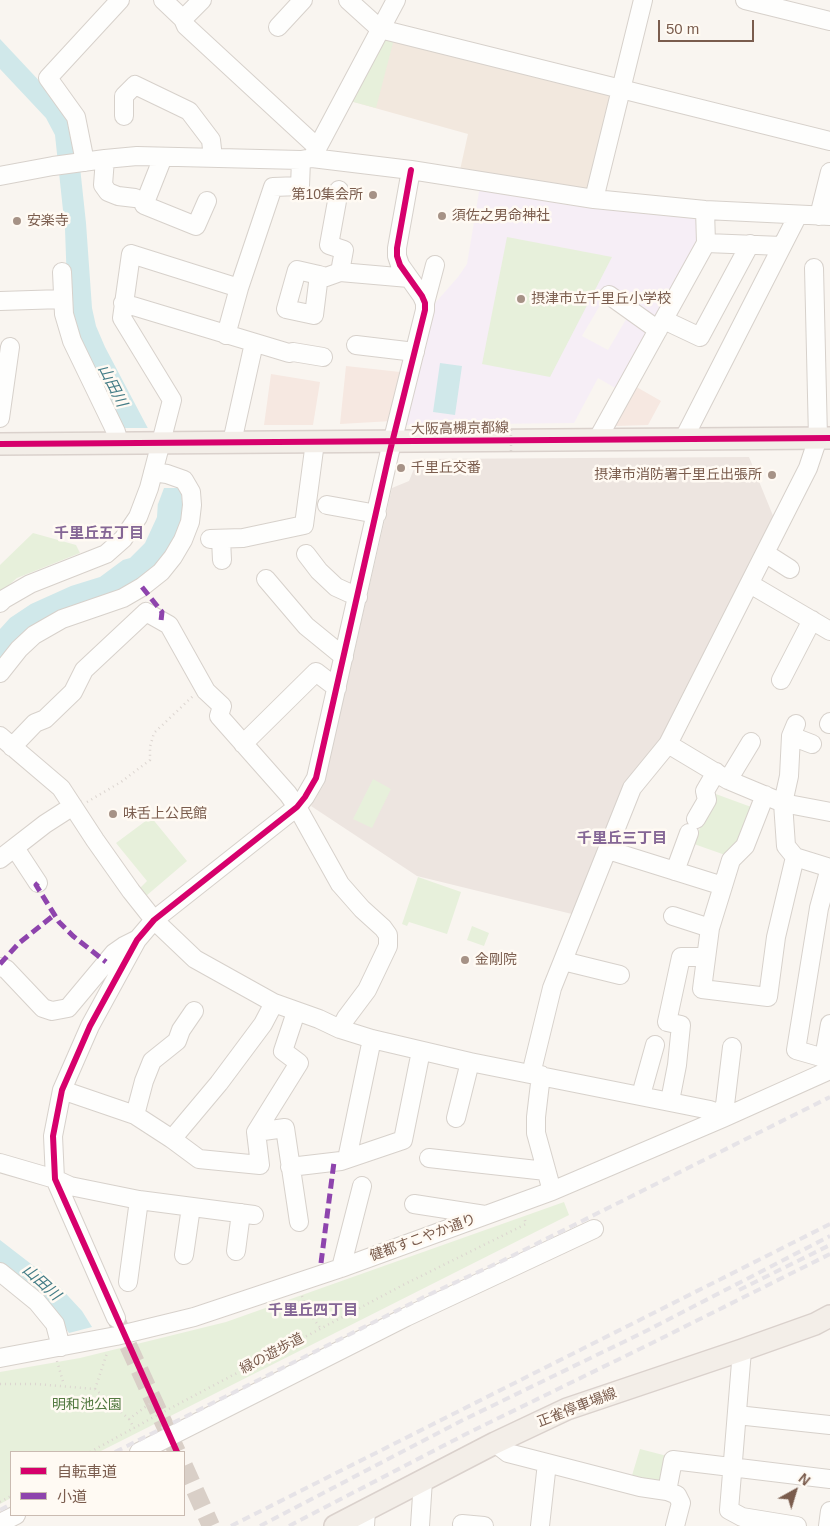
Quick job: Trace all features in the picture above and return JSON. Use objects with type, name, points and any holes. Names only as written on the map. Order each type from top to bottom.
[{"type":"main road","name":"大阪高槻京都線","points":[[0,444],[824,438]]},
{"type":"main road","name":"正雀停車場線","points":[[335,1526],[365,1518],[423,1480],[494,1443],[567,1410],[815,1324],[830,1316]]},
{"type":"street","points":[[85,162],[76,117],[48,78],[120,0]]},
{"type":"street","points":[[163,0],[310,155]]},
{"type":"street","points":[[183,19],[202,0]]},
{"type":"street","points":[[278,27],[303,0]]},
{"type":"street","points":[[348,0],[380,29],[830,141]]},
{"type":"street","points":[[226,335],[239,288],[273,187],[300,186],[310,155],[396,0]]},
{"type":"street","points":[[594,199],[644,0]]},
{"type":"street","points":[[745,0],[830,21]]},
{"type":"street","points":[[124,116],[124,96],[135,85],[189,111],[211,140],[213,158]]},
{"type":"street","points":[[0,176],[53,166],[137,156],[213,158],[310,155],[594,199],[705,210],[825,216],[830,172]]},
{"type":"street","points":[[162,157],[144,205],[196,226],[207,201]]},
{"type":"street","points":[[105,159],[103,185],[108,192],[118,196],[135,198]]},
{"type":"street","points":[[411,170],[397,256],[400,264],[425,303]]},
{"type":"street","points":[[339,190],[329,245],[344,250],[340,272]]},
{"type":"street","points":[[597,440],[706,243],[705,210]]},
{"type":"street","points":[[683,440],[798,215]]},
{"type":"street","points":[[706,243],[782,246]]},
{"type":"street","points":[[609,295],[661,325],[700,337],[750,244]]},
{"type":"street","points":[[0,603],[30,584],[106,554],[123,539],[138,517],[163,442],[172,400],[122,318],[131,254],[239,288]]},
{"type":"street","points":[[116,1318],[55,1179],[53,1136],[62,1090],[90,1026],[136,940],[154,920],[297,807],[316,778],[435,265]]},
{"type":"street","points":[[552,1191],[536,1133],[536,1075],[552,988],[632,788],[668,744],[824,438],[814,268]]},
{"type":"street","points":[[62,272],[64,314],[72,341],[122,443]]},
{"type":"street","points":[[320,275],[326,277],[340,272],[409,278]]},
{"type":"street","points":[[0,301],[63,299]]},
{"type":"street","points":[[123,303],[289,353],[323,357]]},
{"type":"street","points":[[232,442],[254,343]]},
{"type":"street","points":[[356,345],[414,352]]},
{"type":"street","points":[[0,418],[10,347]]},
{"type":"street","points":[[222,560],[216,539],[243,538],[304,524],[316,442]]},
{"type":"street","points":[[0,673],[19,649],[34,635],[62,619],[123,598],[142,587],[161,572],[173,557],[183,540],[190,522],[191,492],[184,480],[176,477],[151,480]]},
{"type":"street","points":[[327,505],[377,514]]},
{"type":"street","points":[[306,554],[319,571],[336,587],[358,597]]},
{"type":"street","points":[[765,554],[790,569]]},
{"type":"street","points":[[266,579],[306,626],[344,657]]},
{"type":"street","points":[[750,584],[830,631]]},
{"type":"street","points":[[340,1029],[367,990],[388,946],[388,935],[384,928],[362,909],[340,884],[288,794],[219,716],[222,706],[206,690],[169,625],[146,612],[84,670],[73,692],[45,720],[35,723],[6,742],[60,788],[95,840],[154,920],[195,959],[274,1003],[319,1019],[340,1029],[372,1039],[470,1062],[670,1101],[710,1110],[721,1117],[732,1047]]},
{"type":"street","points":[[782,680],[812,620]]},
{"type":"street","points":[[243,744],[316,672],[337,688]]},
{"type":"street","points":[[812,744],[793,730],[789,776],[783,803],[786,846],[795,857],[830,868],[819,908],[796,1050],[828,1065],[830,1024]]},
{"type":"street","points":[[675,871],[692,826],[707,800],[705,791],[722,776],[751,742]]},
{"type":"street","points":[[668,744],[722,776],[783,803],[830,812]]},
{"type":"street","points":[[765,795],[745,846],[732,860],[722,886],[710,928],[702,989],[768,997],[776,937],[795,857]]},
{"type":"street","points":[[0,858],[46,824],[74,807]]},
{"type":"street","points":[[15,848],[38,883]]},
{"type":"street","points":[[608,850],[722,886]]},
{"type":"street","points":[[673,916],[710,928]]},
{"type":"street","points":[[0,967],[6,969],[43,1008],[52,1011],[68,1008],[114,953],[136,940]]},
{"type":"street","points":[[670,1101],[677,1065],[680,1025],[667,1022],[681,957],[706,957]]},
{"type":"street","points":[[563,961],[620,975]]},
{"type":"street","points":[[172,1139],[219,1083],[263,1024],[274,1003]]},
{"type":"street","points":[[135,1115],[144,1081],[152,1061],[177,1041],[181,1030],[194,1012]]},
{"type":"street","points":[[62,1090],[135,1115],[199,1159],[260,1165],[256,1132],[299,1063],[283,1051],[296,1012]]},
{"type":"street","points":[[347,1159],[372,1039]]},
{"type":"street","points":[[641,1095],[655,1045]]},
{"type":"street","points":[[290,1167],[347,1159],[403,1140],[421,1051]]},
{"type":"street","points":[[456,1118],[470,1062]]},
{"type":"street","name":"健都すこやか通り","points":[[0,1358],[59,1353],[112,1342],[341,1268],[552,1191],[721,1117],[828,1065]]},
{"type":"street","points":[[256,1132],[285,1128],[298,1222]]},
{"type":"street","points":[[429,1158],[546,1171]]},
{"type":"street","points":[[0,1163],[55,1179],[70,1186],[138,1200],[248,1214],[236,1251]]},
{"type":"street","points":[[341,1268],[362,1186]]},
{"type":"street","points":[[128,1282],[138,1200]]},
{"type":"street","points":[[414,1204],[486,1215]]},
{"type":"street","points":[[184,1255],[191,1207]]},
{"type":"street","points":[[75,1224],[72,1233],[112,1342]]},
{"type":"street","points":[[141,1451],[406,1317],[594,1229]]},
{"type":"street","points":[[0,1272],[37,1302],[55,1324],[59,1353]]},
{"type":"street","points":[[742,1350],[730,1510],[739,1521],[797,1526]]},
{"type":"street","points":[[737,1415],[830,1425]]},
{"type":"street","points":[[494,1443],[508,1454],[640,1487],[667,1491],[677,1495],[681,1503],[675,1526]]},
{"type":"street","points":[[667,1491],[673,1460],[830,1479]]},
{"type":"street","points":[[543,1525],[547,1463]]},
{"type":"street","points":[[420,1526],[423,1480]]},
{"type":"street","points":[[828,1526],[830,1511]]},
{"type":"street","points":[[0,1523],[14,1516]]},
{"type":"street","points":[[462,1524],[484,1526]]},
{"type":"path","points":[[74,807],[120,782],[150,760],[150,747],[154,733],[190,700],[202,682]]},
{"type":"path","points":[[300,1292],[308,1311],[321,1329]]},
{"type":"path","points":[[96,1389],[112,1342]]},
{"type":"path","points":[[59,1353],[64,1386]]},
{"type":"path","points":[[0,1384],[96,1389],[129,1419],[134,1428]]},
{"type":"path","points":[[129,1419],[160,1396]]},
{"type":"shaded area","points":[[385,35],[614,93],[587,192],[460,170],[468,134],[350,101]]},
{"type":"shaded area","name":"摂津市立千里丘小学校","points":[[480,186],[700,217],[698,243],[656,318],[609,290],[582,336],[608,350],[628,316],[640,323],[647,337],[617,389],[598,378],[574,423],[401,425],[429,310],[467,264]]},
{"type":"shaded area","points":[[346,366],[400,372],[392,421],[340,424]]},
{"type":"shaded area","points":[[271,374],[320,382],[313,425],[264,425]]},
{"type":"shaded area","points":[[633,385],[661,401],[648,425],[615,426]]},
{"type":"shaded area","points":[[749,457],[776,523],[576,915],[417,876],[311,806],[324,784],[392,488],[409,481],[418,459]]},
{"type":"green space","points":[[385,36],[394,39],[376,108],[350,101]]},
{"type":"green space","points":[[507,237],[612,257],[550,377],[482,364]]},
{"type":"green space","points":[[33,533],[76,545],[80,553],[17,578],[0,593],[0,565]]},
{"type":"green space","points":[[373,779],[391,789],[372,828],[353,819]]},
{"type":"green space","points":[[713,793],[754,808],[740,847],[728,856],[694,844]]},
{"type":"green space","points":[[151,817],[187,861],[146,896],[140,888],[147,881],[116,843]]},
{"type":"green space","points":[[418,877],[461,892],[447,934],[409,922],[407,926],[402,924]]},
{"type":"green space","points":[[472,926],[489,933],[484,946],[467,940]]},
{"type":"green space","name":"明和池公園","points":[[564,1202],[569,1215],[101,1451],[10,1451],[10,1499],[0,1504],[0,1372],[80,1358],[226,1322]]},
{"type":"green space","points":[[640,1449],[671,1457],[665,1488],[630,1482]]},
{"type":"water","name":"山田川","points":[[0,39],[60,103],[77,139],[86,223],[92,308],[96,326],[105,347],[181,491],[183,512],[178,531],[166,553],[144,578],[0,663],[0,629],[10,618],[31,604],[71,586],[100,577],[123,560],[130,558],[145,543],[157,517],[158,501],[76,335],[67,285],[65,229],[55,135],[46,118],[0,69]]},
{"type":"water","points":[[440,363],[462,366],[455,415],[433,412]]},
{"type":"water","name":"山田川","points":[[0,1240],[57,1284],[82,1311],[92,1327],[69,1333],[52,1308],[36,1291],[0,1263]]},
{"type":"pier","points":[[119,428],[150,428],[182,488],[164,488],[158,504]]},
{"type":"tunnel","points":[[117,1321],[177,1451]]},
{"type":"tunnel","points":[[185,1468],[211,1526]]},
{"type":"railway","points":[[117,1451],[830,1097]]},
{"type":"railway","points":[[231,1526],[830,1224]]},
{"type":"railway","points":[[260,1526],[461,1421],[644,1332],[830,1236]]},
{"type":"railway","points":[[739,1290],[830,1245]]},
{"type":"railway","points":[[289,1526],[468,1433],[830,1254]]},
{"type":"railway","points":[[0,1510],[10,1505]]},
{"type":"marked path","points":[[142,587],[162,612],[161,621]]},
{"type":"marked path","points":[[38,883],[36,885],[59,922],[73,936],[106,962]]},
{"type":"marked path","points":[[0,964],[19,943],[54,915]]},
{"type":"marked path","points":[[321,1263],[334,1162]]},
{"type":"cycle path","points":[[177,1451],[55,1179],[53,1136],[62,1090],[90,1026],[137,940],[154,920],[297,807],[316,778],[389,455],[425,310],[422,296],[400,265],[397,256],[411,170]]},
{"type":"cycle path","points":[[0,444],[830,438]]},
{"type":"place","name":"第10集会所","points":[[373,195]]},
{"type":"place","name":"須佐之男命神社","points":[[442,216]]},
{"type":"place","name":"安楽寺","points":[[17,221]]},
{"type":"place","name":"摂津市立千里丘小学校","points":[[521,299]]},
{"type":"place","name":"千里丘交番","points":[[401,468]]},
{"type":"place","name":"摂津市消防署千里丘出張所","points":[[772,475]]},
{"type":"place","name":"味舌上公民館","points":[[113,814]]},
{"type":"place","name":"金剛院","points":[[465,960]]},
{"type":"district","name":"千里丘五丁目","points":[[99,534]]},
{"type":"district","name":"千里丘三丁目","points":[[622,839]]},
{"type":"district","name":"千里丘四丁目","points":[[313,1311]]}]
